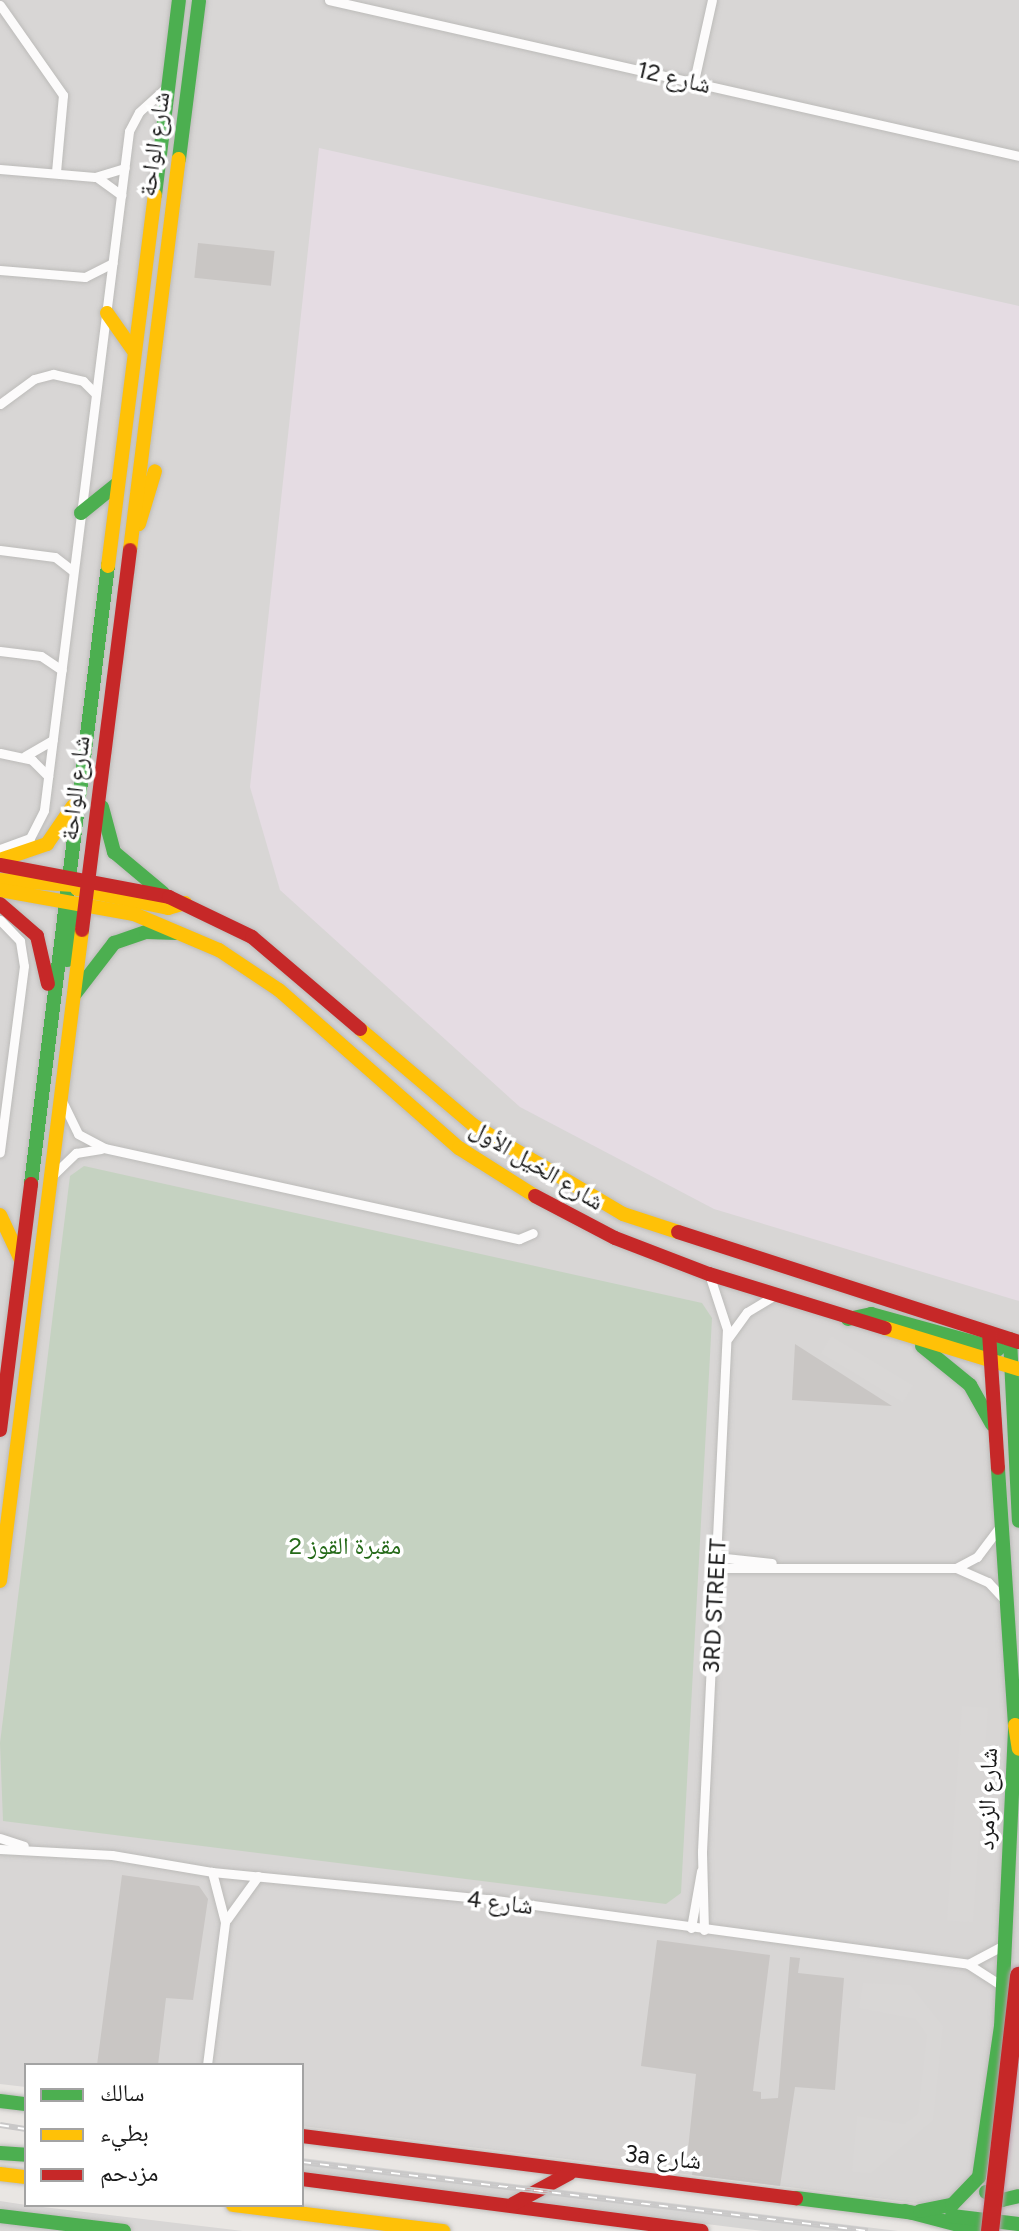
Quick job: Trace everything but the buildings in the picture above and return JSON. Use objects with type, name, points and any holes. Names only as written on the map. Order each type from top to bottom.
[{"type":"main road","name":"شارع الواحة","points":[[0,1581],[58,1082],[71,998],[78,799],[179,0]]},
{"type":"main road","name":"شارع الواحة","points":[[0,1430],[50,1011],[100,774],[199,0]]},
{"type":"main road","points":[[107,313],[133,350]]},
{"type":"main road","points":[[127,566],[155,471]]},
{"type":"main road","points":[[81,513],[117,484]]},
{"type":"main road","points":[[66,1035],[60,1025],[92,754],[85,739]]},
{"type":"main road","points":[[100,774],[105,830],[114,852],[177,900]]},
{"type":"main road","points":[[0,862],[47,844],[78,799]]},
{"type":"main road","name":"شارع الخيل الأول","points":[[0,862],[76,888],[187,933],[279,990],[398,1099],[491,1170],[583,1223],[709,1274],[916,1341],[991,1348],[1015,1354]]},
{"type":"main road","points":[[0,880],[76,888]]},
{"type":"main road","name":"شارع الخيل الأول","points":[[0,890],[76,888],[177,900],[273,951],[445,1104],[563,1184],[682,1237],[1015,1354]]},
{"type":"main road","points":[[0,904],[23,918],[42,947],[50,1011]]},
{"type":"main road","points":[[71,998],[114,943],[146,932],[187,933]]},
{"type":"main road","points":[[0,1215],[21,1260]]},
{"type":"main road","points":[[848,1319],[871,1314],[991,1348]]},
{"type":"main road","points":[[916,1341],[970,1385],[996,1431]]},
{"type":"main road","name":"شارع الزمرد","points":[[991,1348],[996,1431],[1010,1523]]},
{"type":"main road","name":"شارع الزمرد","points":[[979,2177],[1012,1982],[1005,1944],[1015,1725],[1008,1603],[1015,1354]]},
{"type":"main road","points":[[1014,1439],[1019,1417]]},
{"type":"main road","points":[[1015,1725],[1019,1749]]},
{"type":"main road","points":[[990,2231],[1012,1982]]},
{"type":"main road","points":[[0,2101],[24,2104]]},
{"type":"main road","name":"3a شارع","points":[[304,2136],[570,2173],[1019,2224]]},
{"type":"main road","points":[[0,2153],[24,2155]]},
{"type":"main road","points":[[513,2204],[570,2173]]},
{"type":"main road","points":[[0,2174],[24,2177]]},
{"type":"main road","points":[[905,2211],[952,2205],[979,2177],[996,2199],[1019,2196]]},
{"type":"main road","points":[[304,2179],[702,2231]]},
{"type":"main road","points":[[249,2207],[443,2231]]},
{"type":"main road","points":[[905,2211],[981,2231]]},
{"type":"main road","points":[[0,2216],[124,2231]]},
{"type":"street","name":"شارع 12","points":[[329,0],[1019,156]]},
{"type":"street","points":[[694,81],[712,0]]},
{"type":"street","points":[[0,5],[63,95],[56,172]]},
{"type":"street","points":[[0,849],[22,843],[37,830],[54,739],[125,168],[134,117],[166,88]]},
{"type":"street","points":[[0,167],[95,177],[125,168]]},
{"type":"street","points":[[95,177],[121,195]]},
{"type":"street","points":[[85,277],[113,263]]},
{"type":"street","points":[[3,268],[85,277],[109,293]]},
{"type":"street","points":[[77,378],[100,362]]},
{"type":"street","points":[[0,404],[43,375],[77,378],[96,394]]},
{"type":"street","points":[[55,557],[76,547]]},
{"type":"street","points":[[0,550],[55,557],[73,571]]},
{"type":"street","points":[[41,656],[65,645]]},
{"type":"street","points":[[0,651],[41,656],[62,670]]},
{"type":"street","points":[[25,756],[54,739]]},
{"type":"street","points":[[0,753],[25,756],[48,776]]},
{"type":"street","points":[[0,920],[20,941],[24,966],[0,1152]]},
{"type":"street","points":[[58,1082],[71,1124],[104,1148]]},
{"type":"street","points":[[49,1180],[76,1153],[104,1148],[519,1239],[533,1233]]},
{"type":"street","name":"3RD STREET","points":[[701,1871],[726,1341],[724,1306],[709,1274]]},
{"type":"street","points":[[726,1341],[747,1312],[777,1295]]},
{"type":"street","points":[[956,1568],[986,1549],[1010,1523]]},
{"type":"street","points":[[716,1563],[791,1567],[956,1568],[988,1582],[1008,1603]]},
{"type":"street","name":"شارع 4","points":[[0,1838],[31,1848]]},
{"type":"street","name":"شارع 4","points":[[0,1849],[31,1848],[968,1964],[1012,1982]]},
{"type":"street","points":[[691,1928],[701,1871]]},
{"type":"street","points":[[701,1871],[704,1930]]},
{"type":"street","points":[[207,2063],[225,1922],[212,1872]]},
{"type":"street","points":[[225,1922],[258,1876]]},
{"type":"street","points":[[968,1964],[1005,1944]]},
{"type":"shaded area","points":[[0,0],[1019,0],[1019,2216],[304,2126],[304,2063],[24,2063],[24,2087],[0,2084]]},
{"type":"shaded area","points":[[319,148],[1019,306],[1019,1301],[714,1209],[520,1107],[280,890],[250,787]]},
{"type":"shaded area","points":[[831,1336],[913,1385],[903,1403],[821,1353]]},
{"type":"shaded area","points":[[962,1706],[988,1708],[973,1922],[947,1920]]},
{"type":"shaded area","points":[[863,1983],[910,1985],[943,2026],[933,2120],[871,2173],[852,2172],[857,2116],[904,2124],[918,2114],[927,2035],[916,2019],[859,2008]]},
{"type":"shaded area","points":[[0,2201],[24,2207],[243,2231],[0,2231]]},
{"type":"green space","name":"مقبرة القوز 2","points":[[84,1166],[702,1303],[712,1318],[681,1893],[666,1904],[3,1821],[0,1743],[70,1176]]},
{"type":"pier","points":[[304,2158],[898,2231],[763,2231],[304,2174]]},
{"type":"railway","points":[[0,2125],[24,2129]]},
{"type":"railway","points":[[304,2162],[868,2231]]},
{"type":"traffic: fast","points":[[155,195],[179,0]]},
{"type":"traffic: fast","points":[[179,159],[199,0]]},
{"type":"traffic: fast","points":[[81,513],[117,484]]},
{"type":"traffic: fast","points":[[31,1184],[108,566]]},
{"type":"traffic: fast","points":[[102,807],[114,852],[163,893]]},
{"type":"traffic: fast","points":[[67,960],[72,909]]},
{"type":"traffic: fast","points":[[74,995],[114,943],[146,932],[177,933]]},
{"type":"traffic: fast","points":[[848,1319],[871,1314],[998,1349]]},
{"type":"traffic: fast","points":[[1010,1339],[1019,1521]]},
{"type":"traffic: fast","points":[[922,1346],[970,1385],[992,1424]]},
{"type":"traffic: fast","points":[[920,2211],[952,2205],[979,2177],[1001,2027],[1015,1725],[998,1468]]},
{"type":"traffic: fast","points":[[0,2101],[24,2104]]},
{"type":"traffic: fast","points":[[0,2153],[24,2155]]},
{"type":"traffic: fast","points":[[986,2192],[1002,2200],[1019,2196]]},
{"type":"traffic: fast","points":[[796,2198],[915,2213]]},
{"type":"traffic: fast","points":[[905,2211],[981,2231]]},
{"type":"traffic: fast","points":[[0,2216],[124,2231]]},
{"type":"traffic: fast","points":[[952,2216],[1019,2224]]},
{"type":"traffic: slow","points":[[130,550],[179,159]]},
{"type":"traffic: slow","points":[[108,566],[155,195]]},
{"type":"traffic: slow","points":[[107,313],[133,350]]},
{"type":"traffic: slow","points":[[139,524],[155,471]]},
{"type":"traffic: slow","points":[[0,860],[47,844],[73,806]]},
{"type":"traffic: slow","points":[[0,880],[73,885]]},
{"type":"traffic: slow","points":[[77,889],[168,908],[185,903]]},
{"type":"traffic: slow","points":[[0,890],[134,914],[219,950],[279,990],[459,1148],[535,1196]]},
{"type":"traffic: slow","points":[[0,1581],[82,930]]},
{"type":"traffic: slow","points":[[360,1029],[473,1125],[623,1214],[678,1232]]},
{"type":"traffic: slow","points":[[0,1215],[21,1260]]},
{"type":"traffic: slow","points":[[885,1328],[1019,1369]]},
{"type":"traffic: slow","points":[[1015,1725],[1019,1749]]},
{"type":"traffic: slow","points":[[0,2174],[24,2177]]},
{"type":"traffic: slow","points":[[249,2207],[443,2231]]},
{"type":"traffic: jam","points":[[82,930],[130,550]]},
{"type":"traffic: jam","points":[[0,865],[169,897],[252,937],[360,1029]]},
{"type":"traffic: jam","points":[[0,904],[37,936],[48,984]]},
{"type":"traffic: jam","points":[[0,1430],[31,1184]]},
{"type":"traffic: jam","points":[[535,1196],[615,1238],[709,1274],[885,1328]]},
{"type":"traffic: jam","points":[[678,1232],[1019,1342]]},
{"type":"traffic: jam","points":[[989,1333],[998,1468]]},
{"type":"traffic: jam","points":[[990,2231],[1019,1976]]},
{"type":"traffic: jam","points":[[304,2136],[796,2198]]},
{"type":"traffic: jam","points":[[513,2204],[570,2173]]},
{"type":"traffic: jam","points":[[304,2179],[702,2231]]}]
